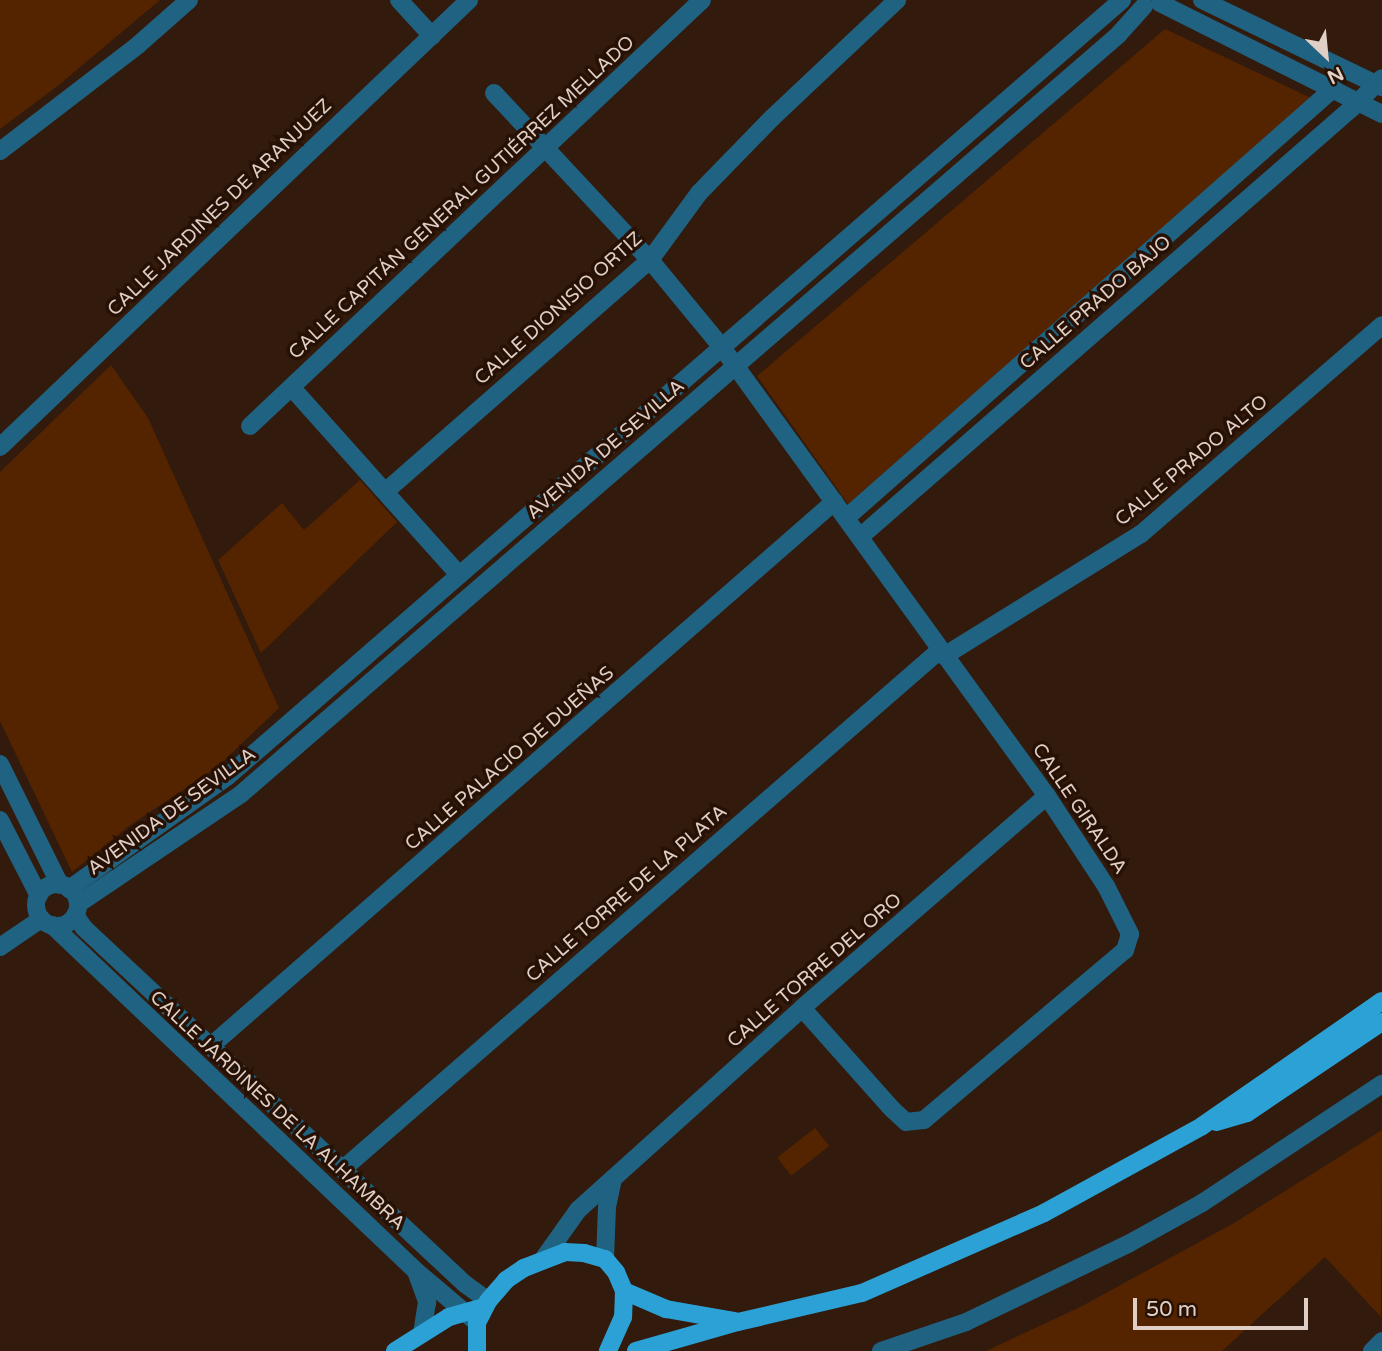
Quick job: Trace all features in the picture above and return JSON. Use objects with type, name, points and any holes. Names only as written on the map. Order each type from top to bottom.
[{"type":"main road","points":[[636,1351],[738,1322],[862,1293],[1044,1213],[1202,1126],[1382,1001]]},
{"type":"main road","points":[[1202,1126],[1247,1113],[1382,1022]]},
{"type":"main road","points":[[395,1351],[449,1317],[477,1311],[506,1280],[544,1258],[565,1252],[584,1253],[605,1259],[616,1272],[624,1291],[623,1317],[608,1351]]},
{"type":"main road","points":[[624,1291],[666,1309],[738,1322]]},
{"type":"main road","points":[[477,1311],[477,1351]]},
{"type":"street","points":[[0,151],[138,45],[189,0]]},
{"type":"street","points":[[399,0],[432,36]]},
{"type":"street","name":"CALLE JARDINES DE ARANJUEZ","points":[[0,447],[470,0]]},
{"type":"street","name":"CALLE CAPITÁN GENERAL GUTIÉRREZ MELLADO","points":[[250,426],[547,149],[702,0]]},
{"type":"street","name":"CALLE DIONISIO ORTIZ","points":[[386,491],[650,260],[699,193],[772,118],[897,0]]},
{"type":"street","name":"AVENIDA DE SEVILLA","points":[[71,898],[228,776],[1122,0]]},
{"type":"street","points":[[1202,0],[1225,4],[1380,82]]},
{"type":"street","points":[[1150,2],[1211,28],[1360,100],[1382,114]]},
{"type":"street","name":"AVENIDA DE SEVILLA","points":[[71,898],[241,794],[1118,35],[1150,2]]},
{"type":"street","points":[[1211,28],[1225,4]]},
{"type":"street","name":"CALLE PRADO BAJO","points":[[860,537],[1380,82]]},
{"type":"street","name":"CALLE PRADO BAJO","points":[[846,518],[1334,88]]},
{"type":"street","name":"CALLE GIRALDA","points":[[494,93],[650,260],[721,346],[1048,796],[1124,917],[1130,934],[1125,950],[924,1120],[906,1122],[802,1009]]},
{"type":"street","name":"CALLE PRADO ALTO","points":[[942,653],[1141,534],[1382,325]]},
{"type":"street","points":[[292,388],[459,575]]},
{"type":"street","name":"CALLE PALACIO DE DUEÑAS","points":[[212,1045],[834,502]]},
{"type":"street","name":"CALLE TORRE DE LA PLATA","points":[[343,1168],[942,653]]},
{"type":"street","name":"CALLE JARDINES DE LA ALHAMBRA","points":[[0,764],[71,898],[84,928],[465,1284],[477,1311]]},
{"type":"street","name":"CALLE TORRE DEL ORO","points":[[544,1258],[578,1210],[802,1009],[1048,796]]},
{"type":"street","points":[[0,820],[38,896]]},
{"type":"street","points":[[0,947],[47,922],[64,925],[71,898],[45,888],[38,896],[36,907],[47,922]]},
{"type":"street","name":"CALLE JARDINES DE LA ALHAMBRA","points":[[47,922],[416,1271],[477,1311]]},
{"type":"street","points":[[881,1351],[965,1322],[1128,1244],[1202,1203],[1382,1084]]},
{"type":"street","points":[[605,1259],[607,1207],[613,1179]]},
{"type":"street","points":[[416,1271],[427,1302],[422,1333]]},
{"type":"street","points":[[1372,1351],[1382,1341]]},
{"type":"shaded area","points":[[0,0],[160,0],[60,84],[0,129]]},
{"type":"shaded area","points":[[1165,29],[1311,98],[848,504],[757,376]]},
{"type":"shaded area","points":[[111,365],[148,418],[279,708],[216,768],[129,826],[72,872],[0,721],[0,472]]},
{"type":"shaded area","points":[[360,480],[397,522],[261,653],[218,560],[282,503],[304,530]]},
{"type":"shaded area","points":[[815,1128],[829,1146],[791,1176],[777,1158]]},
{"type":"shaded area","points":[[1382,1130],[1381,1317],[1325,1257],[1222,1351],[986,1351],[1082,1306],[1234,1223]]}]
